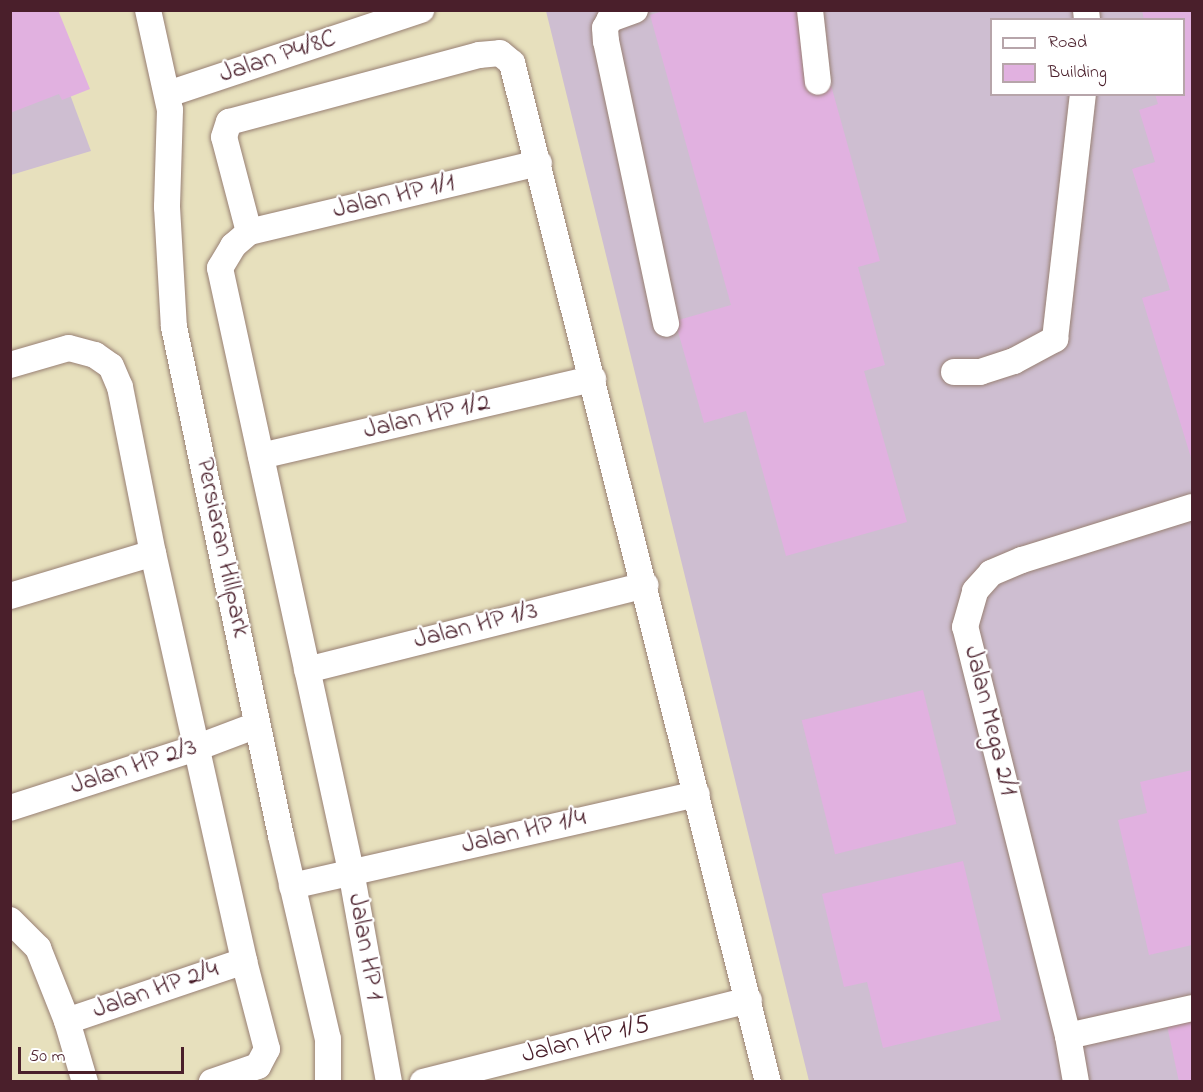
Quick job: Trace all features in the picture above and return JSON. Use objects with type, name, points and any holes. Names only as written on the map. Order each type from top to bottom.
[{"type":"street","name":"Persiaran Hillpark","points":[[148,10],[168,94],[167,207],[174,327],[243,646],[257,725],[328,1039],[328,1082]]},
{"type":"street","name":"Jalan P4/8C","points":[[168,94],[421,10]]},
{"type":"street","points":[[635,10],[610,19],[605,28],[606,41],[666,324]]},
{"type":"street","points":[[810,10],[818,82]]},
{"type":"street","points":[[351,871],[220,268],[233,246],[249,232],[224,137],[229,122],[479,54],[500,53],[512,63],[539,163],[768,1082]]},
{"type":"street","points":[[954,372],[980,372],[1014,361],[1055,339],[1083,96]]},
{"type":"street","name":"Jalan HP 1/1","points":[[249,232],[539,163]]},
{"type":"street","points":[[10,365],[69,348],[95,356],[111,366],[115,376],[244,961],[267,1049],[258,1066],[212,1082]]},
{"type":"street","name":"Jalan HP 1/2","points":[[261,456],[593,379]]},
{"type":"street","name":"Jalan Mega 2/1","points":[[1076,1082],[1068,1035],[965,627],[975,591],[991,573],[1022,560],[1192,507]]},
{"type":"street","points":[[10,596],[153,554]]},
{"type":"street","name":"Jalan HP 1/3","points":[[307,670],[645,585]]},
{"type":"street","name":"Jalan HP 2/3","points":[[10,808],[196,748],[257,725]]},
{"type":"street","name":"Jalan HP 1/4","points":[[351,871],[697,794]]},
{"type":"street","name":"Jalan HP 1","points":[[292,886],[351,871],[389,1082]]},
{"type":"street","points":[[10,920],[38,948],[68,1021],[85,1082]]},
{"type":"street","name":"Jalan HP 2/4","points":[[68,1021],[244,961]]},
{"type":"street","name":"Jalan HP 1/5","points":[[423,1082],[749,1000]]},
{"type":"street","points":[[1068,1035],[1192,1008]]},
{"type":"shaded area","points":[[11,11],[39,11],[91,151],[11,175]]},
{"type":"shaded area","points":[[546,11],[1192,11],[1192,1081],[809,1081]]},
{"type":"building","points":[[10,10],[58,10],[90,89],[62,100],[59,94],[10,113]]},
{"type":"building","points":[[666,10],[810,10],[880,261],[858,267],[885,365],[864,371],[907,522],[786,556],[746,411],[704,423],[675,321],[731,305],[650,15]]},
{"type":"building","points":[[1142,10],[1192,10],[1192,461],[1142,298],[1170,290],[1132,169],[1155,162],[1139,110],[1158,104],[1156,96],[1185,96],[1185,18],[1144,18]]},
{"type":"building","points":[[923,690],[956,824],[835,854],[802,720]]},
{"type":"building","points":[[1192,770],[1192,945],[1149,955],[1118,820],[1147,813],[1140,782]]},
{"type":"building","points":[[963,861],[1001,1020],[883,1048],[867,982],[844,987],[822,894]]},
{"type":"building","points":[[1192,1010],[1192,1082],[1179,1082],[1165,1016]]}]
